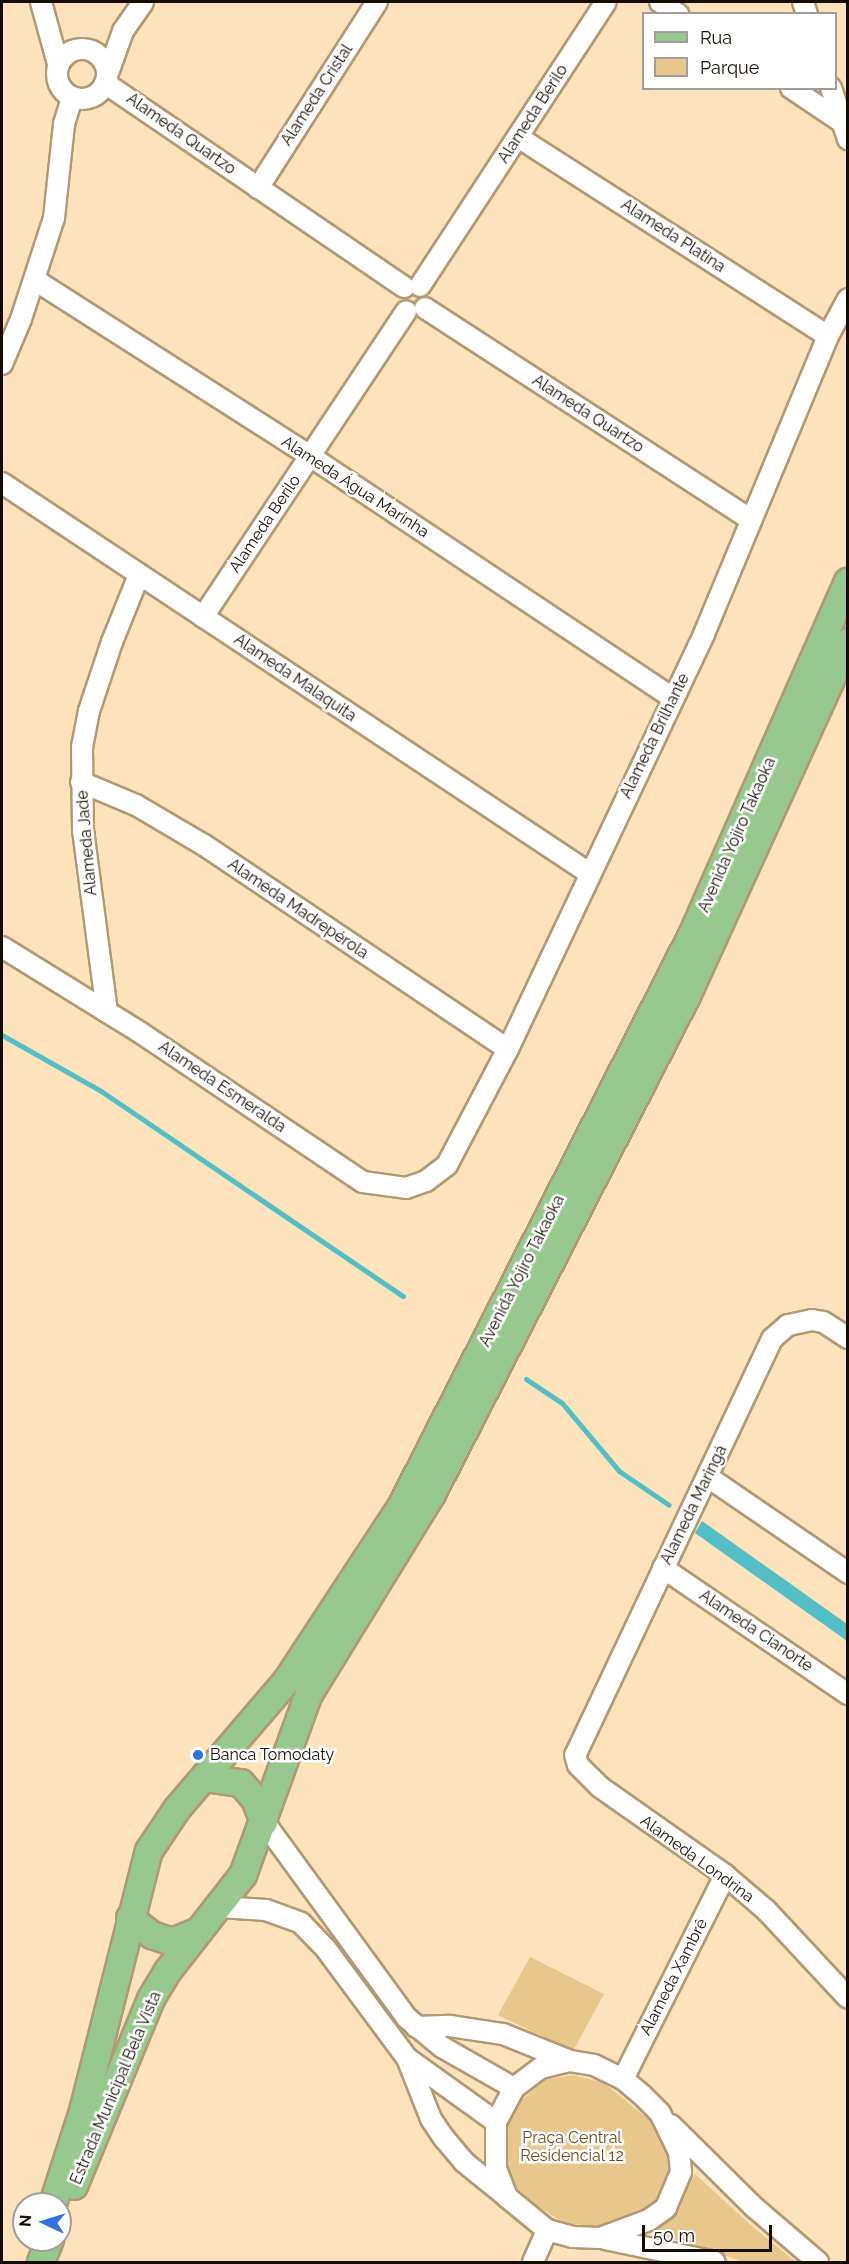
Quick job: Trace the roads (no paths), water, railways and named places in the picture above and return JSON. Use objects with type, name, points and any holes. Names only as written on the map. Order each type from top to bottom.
[{"type":"main road","name":"Avenida Yojiro Takaoka","points":[[129,1918],[153,1842],[286,1682],[400,1507],[692,934],[848,582]]},
{"type":"main road","name":"Avenida Yojiro Takaoka","points":[[199,1931],[243,1875],[309,1694],[432,1494],[693,986],[848,642]]},
{"type":"main road","points":[[204,1778],[241,1783],[255,1800],[264,1822]]},
{"type":"main road","points":[[129,1918],[152,1935],[172,1942],[199,1931]]},
{"type":"main road","name":"Estrada Municipal Bela Vista","points":[[57,2192],[83,2111],[129,1918]]},
{"type":"main road","name":"Estrada Municipal Bela Vista","points":[[71,2192],[151,1999],[199,1931]]},
{"type":"street","points":[[66,92],[88,99],[106,79],[123,32],[143,2]]},
{"type":"street","name":"Alameda Cristal","points":[[258,188],[377,2]]},
{"type":"street","name":"Alameda Berilo","points":[[412,286],[518,137],[606,2]]},
{"type":"street","points":[[660,2],[675,12]]},
{"type":"street","points":[[42,5],[83,49],[104,60],[106,79]]},
{"type":"street","points":[[2,365],[34,280],[54,218],[66,92],[42,5]]},
{"type":"street","points":[[58,64],[83,49],[123,32]]},
{"type":"street","name":"Alameda Quartzo","points":[[106,79],[258,188],[412,286]]},
{"type":"street","points":[[794,90],[845,130]]},
{"type":"street","points":[[832,90],[845,130]]},
{"type":"street","name":"Alameda Platina","points":[[518,137],[828,336]]},
{"type":"street","name":"Alameda Água Marinha","points":[[34,280],[310,456],[673,698]]},
{"type":"street","points":[[412,286],[428,296],[425,308],[412,314],[406,311],[399,300],[412,286]]},
{"type":"street","name":"Alameda Brilhante","points":[[447,1165],[508,1049],[673,698],[828,336],[848,298]]},
{"type":"street","name":"Alameda Quartzo","points":[[425,308],[751,520]]},
{"type":"street","name":"Alameda Berilo","points":[[203,617],[406,311]]},
{"type":"street","name":"Alameda Malaquita","points":[[2,483],[589,873]]},
{"type":"street","name":"Alameda Jade","points":[[107,1012],[82,830],[81,782],[88,711],[139,575]]},
{"type":"street","name":"Alameda Madrepérola","points":[[81,782],[136,805],[204,845],[508,1049]]},
{"type":"street","name":"Alameda Esmeralda","points":[[2,947],[107,1012],[363,1182],[406,1188],[426,1181],[447,1165]]},
{"type":"street","name":"Alameda Maringá","points":[[575,1748],[708,1477],[772,1339],[788,1325],[812,1320],[823,1322],[848,1338]]},
{"type":"street","points":[[708,1477],[848,1573]]},
{"type":"street","name":"Alameda Cianorte","points":[[663,1568],[848,1694]]},
{"type":"street","name":"Alameda Londrina","points":[[575,1748],[578,1765],[600,1787],[725,1875],[766,1910],[848,1998]]},
{"type":"street","points":[[264,1822],[323,1907],[416,2027],[442,2047],[514,2088]]},
{"type":"street","name":"Alameda Xambrê","points":[[623,2079],[725,1875]]},
{"type":"street","points":[[220,1907],[266,1910],[301,1923],[326,1949],[407,2058],[431,2119],[444,2138],[464,2162],[547,2230],[573,2237],[600,2238],[715,2262]]},
{"type":"street","points":[[416,2027],[450,2026],[503,2034],[570,2061],[594,2065],[623,2079],[755,2208],[818,2262]]},
{"type":"street","points":[[428,2074],[442,2047]]},
{"type":"street","points":[[407,2058],[496,2122]]},
{"type":"street","points":[[507,2197],[495,2168],[496,2122],[514,2088],[541,2068],[570,2061]]},
{"type":"street","points":[[600,2238],[650,2220],[666,2208],[675,2192],[681,2172],[679,2152],[660,2113]]},
{"type":"street","points":[[533,2262],[547,2230]]},
{"type":"water","points":[[702,1521],[847,1624],[847,1641],[695,1533]]},
{"type":"waterway","points":[[2,1035],[101,1091],[403,1296]]},
{"type":"waterway","points":[[526,1379],[562,1403],[619,1471],[669,1505]]},
{"type":"place","name":"Banca Tomodaty","points":[[198,1755]]},
{"type":"park label","name":"Praça Central Residencial 12","points":[[572,2147]]}]
